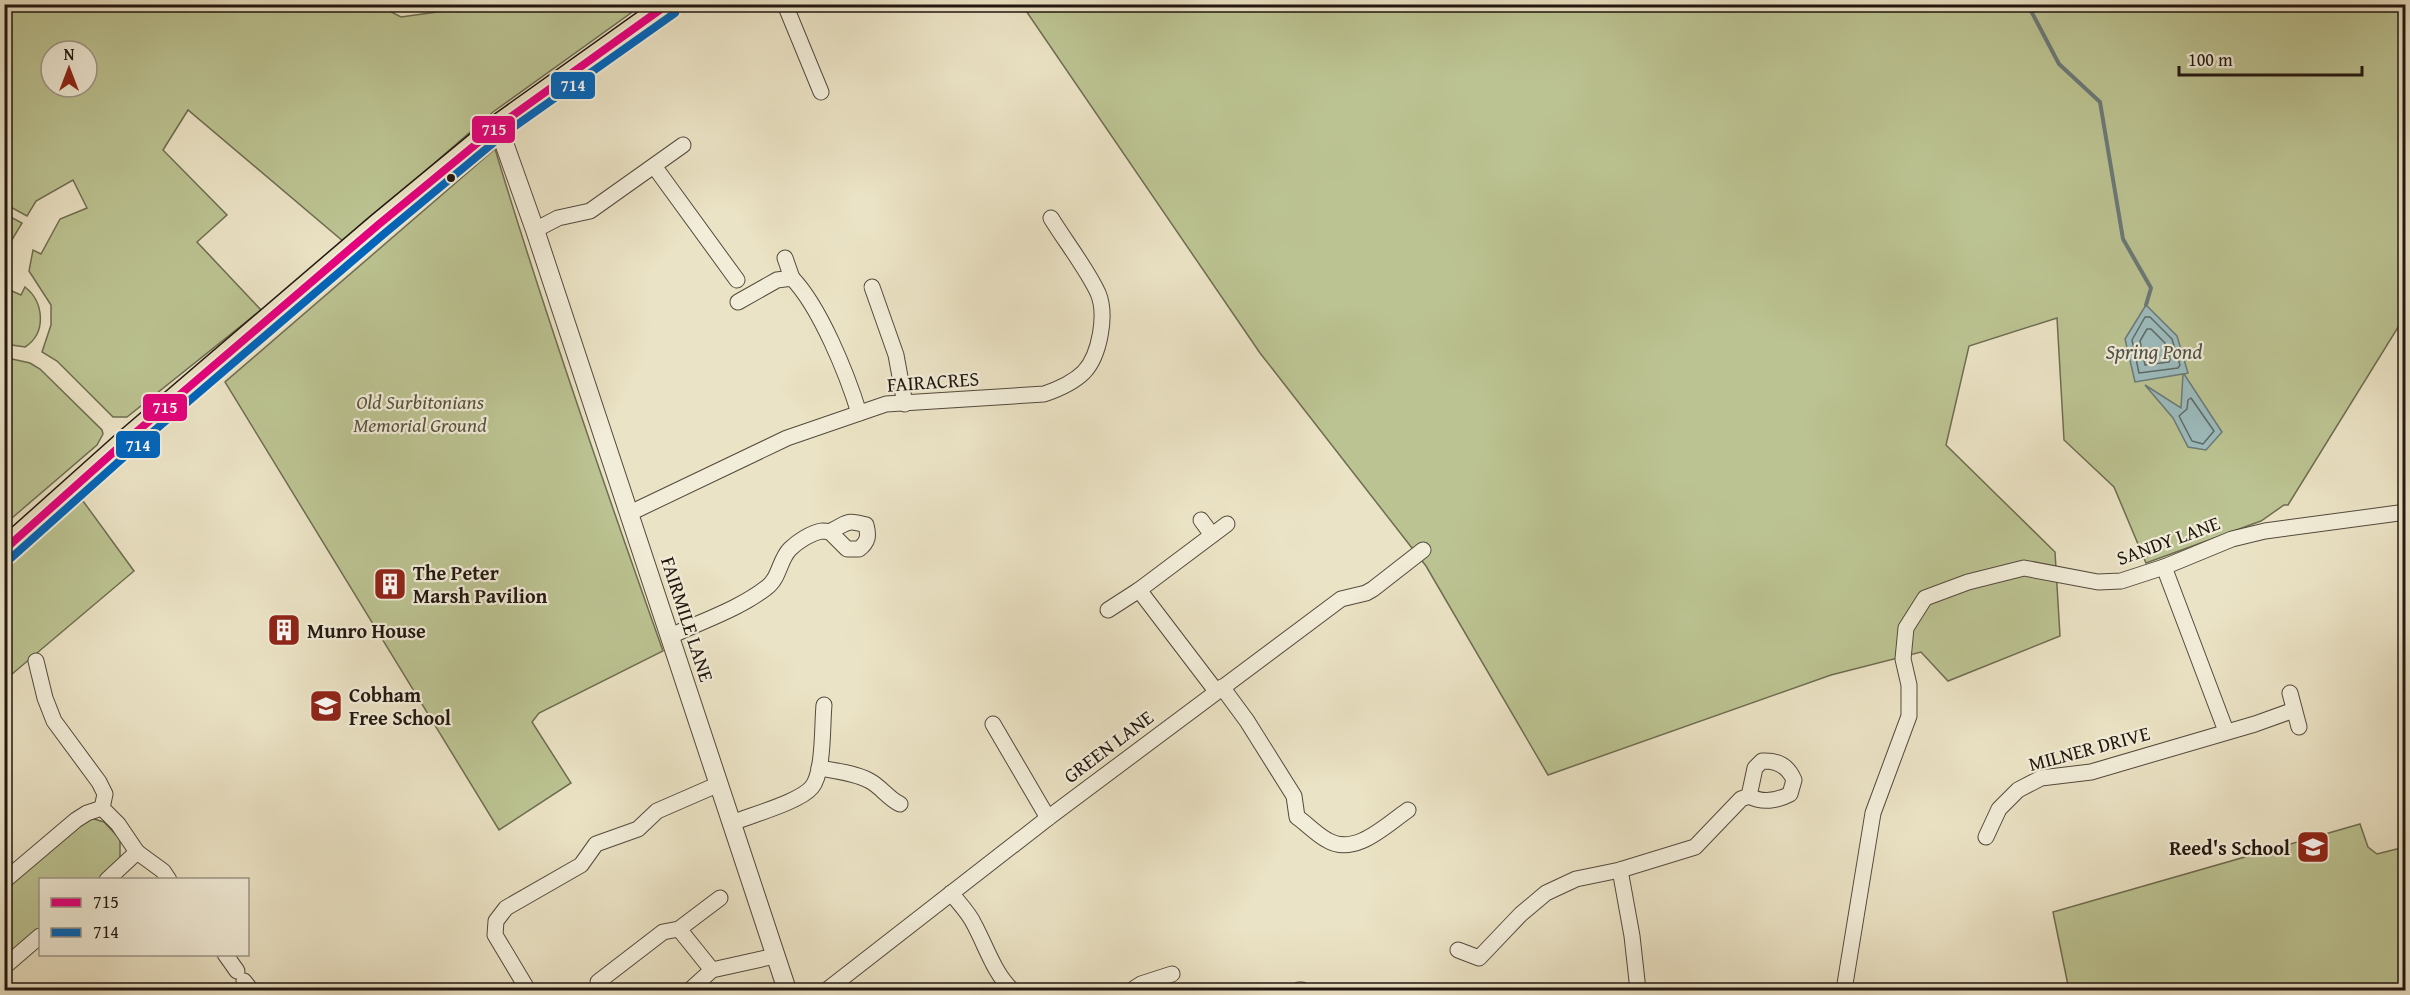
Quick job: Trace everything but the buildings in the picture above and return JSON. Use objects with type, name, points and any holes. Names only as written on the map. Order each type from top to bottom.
[{"type":"main road","points":[[4,550],[127,440],[378,225],[498,126],[669,4]]},
{"type":"street","points":[[787,4],[786,7],[821,92]]},
{"type":"street","name":"FAIRMILE LANE","points":[[498,126],[536,230],[786,990]]},
{"type":"street","points":[[536,230],[558,218],[591,211],[683,145]]},
{"type":"street","points":[[654,166],[737,280]]},
{"type":"street","name":"FAIRACRES","points":[[630,513],[787,438],[886,404],[1044,394],[1064,387],[1086,371],[1098,347],[1103,320],[1098,294],[1051,218]]},
{"type":"street","points":[[784,258],[792,278],[807,293],[850,386],[859,413]]},
{"type":"street","points":[[738,302],[777,280],[792,278]]},
{"type":"street","points":[[872,286],[896,355],[905,404]]},
{"type":"street","name":"SANDY LANE","points":[[1844,990],[1873,813],[1909,716],[1909,685],[1903,659],[1906,628],[1925,598],[1968,582],[2024,568],[2098,582],[2121,581],[2164,567],[2232,539],[2265,531],[2406,512]]},
{"type":"street","points":[[1201,520],[1212,535]]},
{"type":"street","points":[[1108,610],[1139,590],[1227,524]]},
{"type":"street","points":[[671,636],[731,609],[767,588],[778,575],[788,550],[803,538],[820,531],[830,531]]},
{"type":"street","name":"GREEN LANE","points":[[827,990],[1048,818],[1219,689],[1341,599],[1366,593],[1423,550]]},
{"type":"street","points":[[2164,567],[2226,731]]},
{"type":"street","points":[[1139,590],[1247,721],[1294,796],[1297,817],[1329,841],[1343,845],[1358,843],[1408,810]]},
{"type":"street","points":[[36,661],[45,698],[54,721],[99,782],[105,794],[102,808]]},
{"type":"street","points":[[2290,693],[2299,727]]},
{"type":"street","points":[[732,823],[803,796],[814,786],[819,768],[824,705]]},
{"type":"street","name":"MILNER DRIVE","points":[[1986,837],[1999,809],[2018,790],[2041,778],[2091,772],[2255,724],[2294,710]]},
{"type":"street","points":[[993,724],[1048,818]]},
{"type":"street","points":[[819,768],[872,782],[891,800],[900,804]]},
{"type":"street","points":[[528,990],[495,935],[496,921],[506,908],[581,865],[596,844],[638,829],[657,811],[719,784]]},
{"type":"street","points":[[1458,950],[1479,958],[1521,914],[1546,893],[1576,879],[1620,870],[1695,847],[1741,799],[1749,796]]},
{"type":"street","points":[[102,808],[137,852],[168,878]]},
{"type":"street","points":[[4,881],[76,820],[102,808]]},
{"type":"street","points":[[108,878],[137,852]]},
{"type":"street","points":[[1620,870],[1632,936],[1638,990]]},
{"type":"street","points":[[951,893],[973,921],[990,958],[1005,984],[1012,990]]},
{"type":"street","points":[[598,982],[663,932],[679,929],[720,898]]},
{"type":"street","points":[[679,929],[712,970]]},
{"type":"street","points":[[4,967],[39,937]]},
{"type":"street","points":[[226,956],[244,981]]},
{"type":"street","points":[[690,990],[712,970],[775,956]]},
{"type":"street","points":[[1132,990],[1142,984],[1172,974]]},
{"type":"green space","points":[[376,4],[401,17],[444,11],[455,5],[642,5],[493,112],[344,242],[188,110],[163,150],[227,215],[197,242],[261,310],[127,417],[113,417],[57,361],[42,352],[51,325],[51,305],[29,271],[33,250],[41,254],[60,219],[87,208],[73,180],[36,201],[27,216],[5,204],[5,5]]},
{"type":"green space","points":[[1022,5],[2405,5],[2405,316],[2288,505],[2284,505],[2261,521],[2146,563],[2114,487],[2064,440],[2057,318],[1969,346],[1946,445],[2055,552],[2060,636],[1948,681],[1921,652],[1831,675],[1548,775],[1426,566],[1260,353]]},
{"type":"green space","name":"Old Surbitonians Memorial Ground","points":[[495,149],[576,401],[663,651],[539,713],[532,722],[571,783],[499,830],[225,382]]},
{"type":"green space","points":[[5,214],[22,223],[7,248],[5,256]]},
{"type":"green space","points":[[25,287],[36,301],[40,326],[32,341],[25,347],[5,344],[5,288],[21,295]]},
{"type":"green space","points":[[12,359],[30,363],[40,369],[102,430],[103,434],[97,445],[5,524],[4,360]]},
{"type":"green space","points":[[83,501],[134,571],[5,680],[5,560]]},
{"type":"green space","points":[[94,819],[104,822],[120,839],[120,858],[101,878],[39,878],[39,932],[5,962],[5,887],[87,820]]},
{"type":"green space","name":"Reed's School","points":[[2360,824],[2368,847],[2377,854],[2401,848],[2405,860],[2405,990],[2069,990],[2053,912]]},
{"type":"water","name":"Spring Pond","points":[[2146,305],[2177,336],[2188,373],[2184,374],[2222,432],[2206,450],[2188,447],[2173,418],[2145,385],[2181,408],[2183,374],[2135,382],[2125,339]]},
{"type":"waterway","points":[[2029,7],[2059,64],[2100,102],[2123,239],[2151,288],[2146,305]]},
{"type":"transit line","name":"715","points":[[4,550],[127,440],[378,225],[498,126],[668,4]]},
{"type":"transit line","name":"714","points":[[11,558],[134,448],[504,134],[675,13]]},
{"type":"place","name":"The Peter Marsh Pavilion","points":[[390,584]]},
{"type":"place","name":"Munro House","points":[[284,630]]},
{"type":"place","name":"Cobham Free School","points":[[326,706]]},
{"type":"place","name":"Reed's School","points":[[2313,847]]}]
